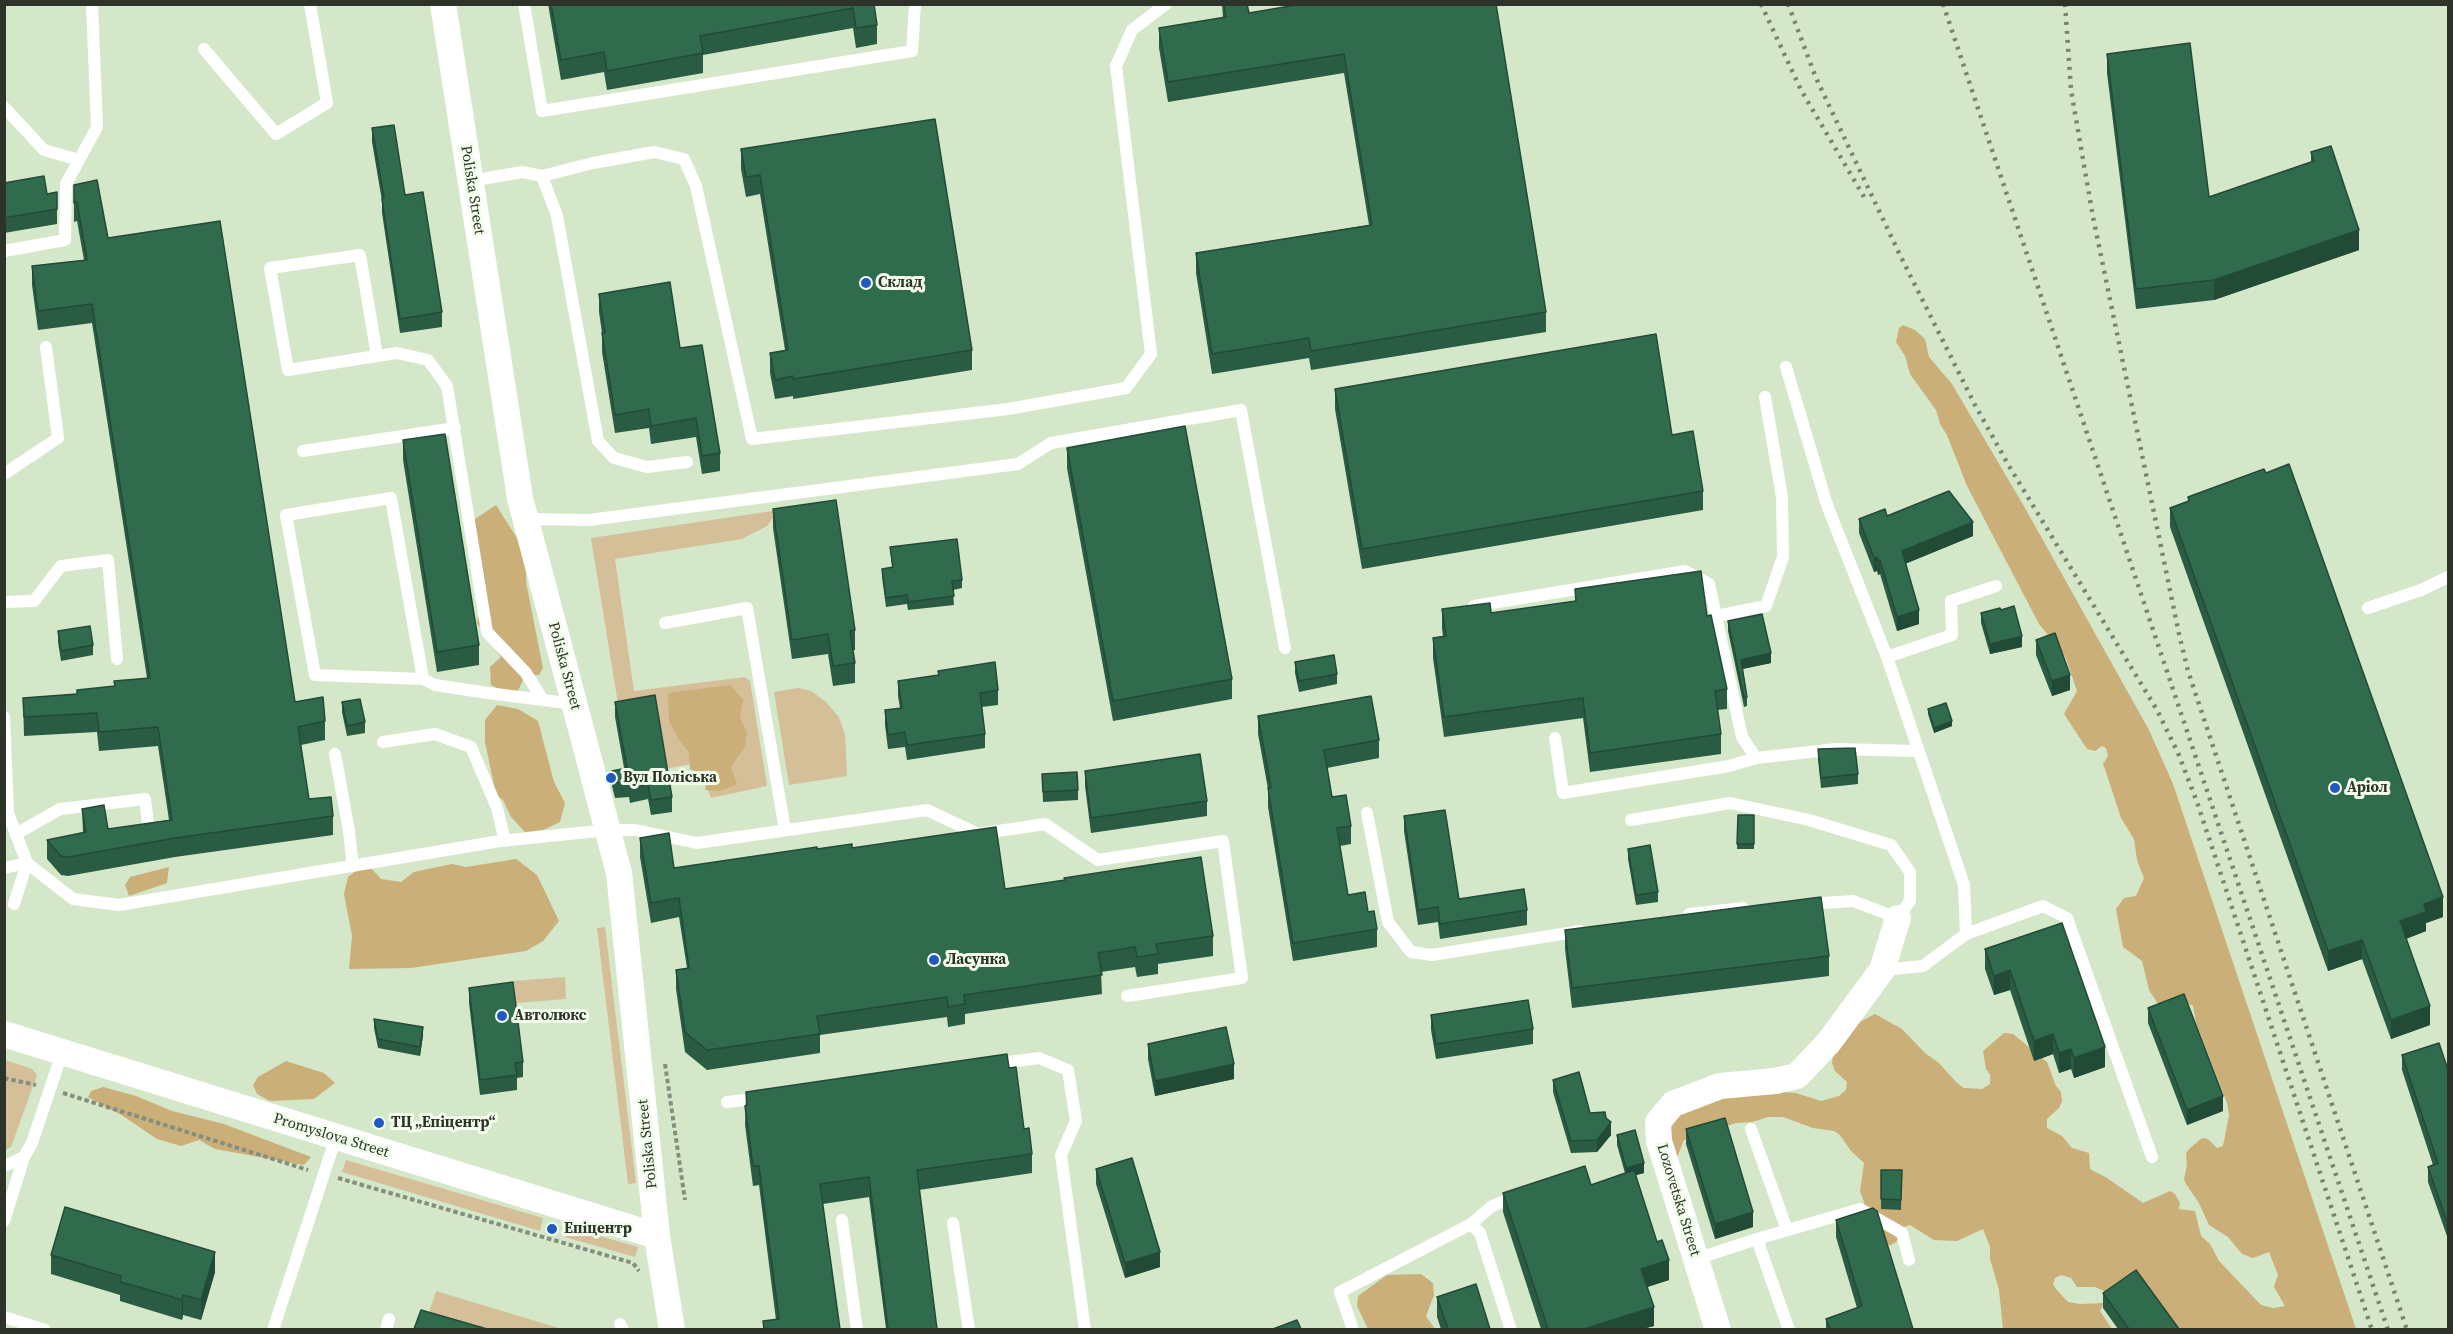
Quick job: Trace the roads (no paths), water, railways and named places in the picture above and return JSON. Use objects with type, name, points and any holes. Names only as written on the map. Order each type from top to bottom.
[{"type":"street","name":"Poliska Street","points":[[443,4],[520,498],[619,873],[657,1236],[672,1329]]},
{"type":"street","name":"Lozovetska Street","points":[[1718,1329],[1659,1141],[1658,1122],[1673,1104],[1720,1086],[1775,1081],[1797,1076],[1829,1042],[1882,970],[1898,918]]},
{"type":"street","name":"Promyslova Street","points":[[4,1034],[657,1236]]},
{"type":"lane","points":[[4,251],[65,240],[66,184],[97,126],[92,4]]},
{"type":"lane","points":[[204,49],[276,134],[327,103],[310,4]]},
{"type":"lane","points":[[524,4],[542,111],[912,51],[915,4]]},
{"type":"lane","points":[[471,181],[522,172],[543,176],[654,152],[684,159],[696,186],[752,439],[1008,409],[1126,388],[1151,354],[1116,66],[1132,30],[1166,4]]},
{"type":"lane","points":[[4,107],[44,150],[79,160]]},
{"type":"lane","points":[[543,176],[556,216],[597,441],[614,458],[647,467],[687,462]]},
{"type":"lane","points":[[377,357],[360,255],[270,268],[288,370],[377,357],[397,353],[428,360],[447,386],[487,632],[526,673],[543,700]]},
{"type":"lane","points":[[4,474],[58,438],[46,347]]},
{"type":"lane","points":[[1786,367],[1827,505],[1887,657],[1964,885],[1966,934]]},
{"type":"lane","points":[[1716,616],[1766,606],[1783,557],[1782,497],[1765,397]]},
{"type":"lane","points":[[526,519],[589,520],[1018,464],[1051,443],[1241,410],[1285,648]]},
{"type":"lane","points":[[303,451],[455,428]]},
{"type":"lane","points":[[423,679],[391,498],[286,515],[315,675],[423,679],[435,685],[574,704]]},
{"type":"lane","points":[[4,602],[34,601],[61,566],[108,560],[117,659]]},
{"type":"lane","points":[[1464,608],[1685,571],[1709,584],[1742,737],[1756,758]]},
{"type":"lane","points":[[2368,608],[2448,577]]},
{"type":"lane","points":[[1887,657],[1952,635],[1951,601],[1996,586]]},
{"type":"lane","points":[[665,623],[747,608],[785,830]]},
{"type":"lane","points":[[4,717],[8,813],[27,863],[73,899],[119,905],[505,841],[608,830],[635,830],[697,843],[927,810],[978,834],[1045,825],[1098,860],[1223,841],[1242,978],[1127,996]]},
{"type":"lane","points":[[383,742],[435,734],[471,747],[497,808],[505,841]]},
{"type":"lane","points":[[1555,738],[1563,793],[1729,766],[1756,758],[1836,748],[1917,751]]},
{"type":"lane","points":[[335,754],[353,866]]},
{"type":"lane","points":[[16,834],[60,810],[145,799],[149,832]]},
{"type":"lane","points":[[1631,820],[1730,803],[1809,820],[1891,845],[1911,873],[1910,901],[1898,918],[1853,901],[1794,905]]},
{"type":"lane","points":[[1367,813],[1388,922],[1411,952],[1432,955],[1591,930]]},
{"type":"lane","points":[[4,868],[27,863]]},
{"type":"lane","points":[[14,904],[27,863]]},
{"type":"lane","points":[[1882,970],[1923,966],[1966,934],[2043,906],[2067,918],[2152,1157]]},
{"type":"lane","points":[[1680,915],[1758,907]]},
{"type":"lane","points":[[4,1221],[24,1157],[32,1143],[62,1053]]},
{"type":"lane","points":[[982,1066],[1039,1058],[1068,1070],[1076,1121],[1061,1155],[1084,1329]]},
{"type":"lane","points":[[727,1102],[774,1096]]},
{"type":"lane","points":[[1751,1130],[1787,1230]]},
{"type":"lane","points":[[273,1329],[336,1137]]},
{"type":"lane","points":[[4,1166],[24,1157]]},
{"type":"lane","points":[[1353,1329],[1340,1292],[1471,1224],[1492,1206],[1524,1194]]},
{"type":"lane","points":[[1696,1259],[1860,1209],[1902,1233],[1909,1260]]},
{"type":"lane","points":[[842,1220],[857,1329]]},
{"type":"lane","points":[[953,1223],[969,1329]]},
{"type":"lane","points":[[1471,1224],[1480,1233],[1511,1329]]},
{"type":"lane","points":[[1757,1239],[1790,1329]]},
{"type":"lane","points":[[4,1317],[45,1329]]},
{"type":"railway","points":[[1761,4],[1801,90],[1867,202]]},
{"type":"railway","points":[[1788,4],[1816,78],[1899,253],[1975,405],[2009,466],[2157,710],[2178,753],[2197,802],[2372,1330]]},
{"type":"railway","points":[[1943,4],[2388,1330]]},
{"type":"railway","points":[[2065,4],[2071,90],[2093,217],[2188,671],[2407,1330]]},
{"type":"place","name":"Склад","points":[[866,283]]},
{"type":"place","name":"Вул Поліська","points":[[611,778]]},
{"type":"place","name":"Аріол","points":[[2335,788]]},
{"type":"place","name":"Ласунка","points":[[934,960]]},
{"type":"place","name":"Автолюкс","points":[[502,1016]]},
{"type":"place","name":"ТЦ „Епіцентр“","points":[[379,1123]]},
{"type":"place","name":"Епіцентр","points":[[552,1229]]}]
